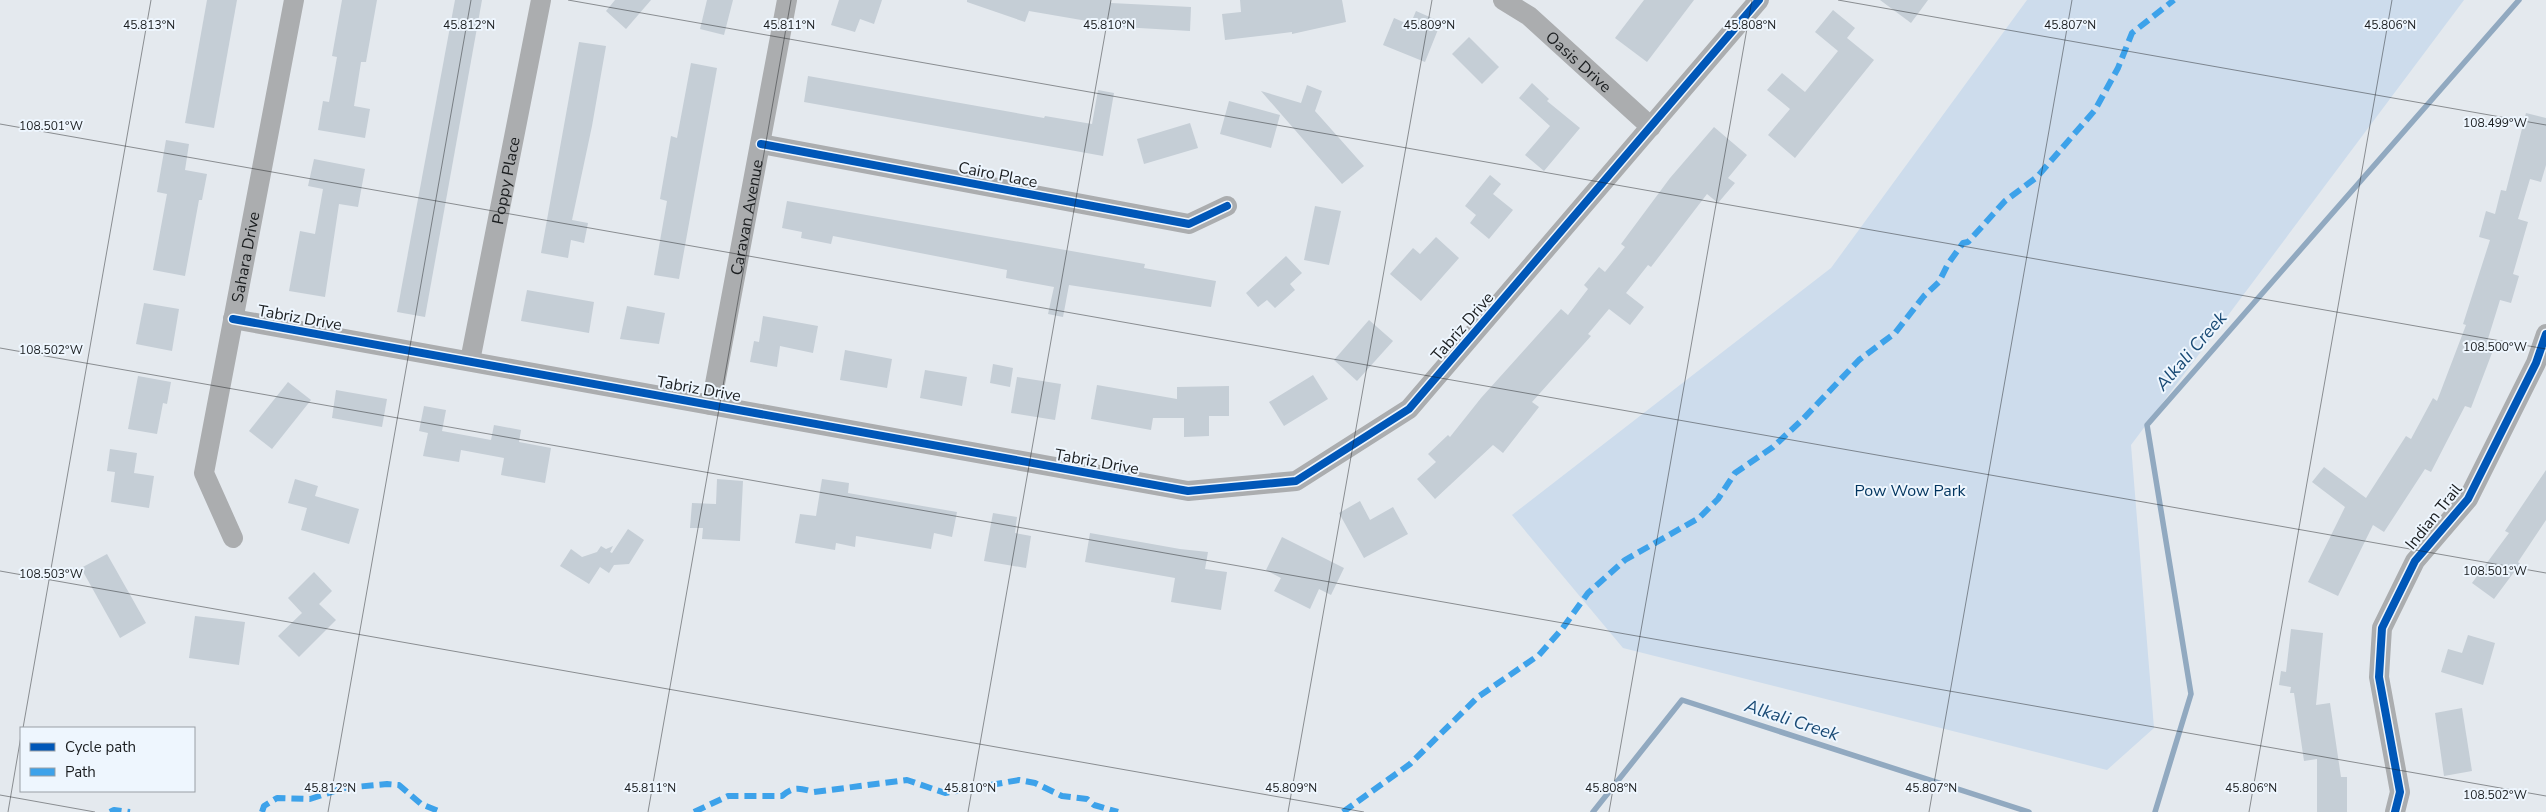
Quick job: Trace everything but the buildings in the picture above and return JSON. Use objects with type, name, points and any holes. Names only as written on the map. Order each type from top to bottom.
[{"type":"street","name":"Sahara Drive","points":[[233,538],[204,473],[294,0]]},
{"type":"street","name":"Poppy Place","points":[[470,361],[541,0]]},
{"type":"street","name":"Caravan Avenue","points":[[711,405],[787,0]]},
{"type":"street","name":"Oasis Drive","points":[[1503,0],[1529,16],[1651,127]]},
{"type":"street","name":"Tabriz Drive","points":[[233,319],[1188,491],[1296,481],[1409,409],[1759,0]]},
{"type":"street","name":"Cairo Place","points":[[760,144],[1189,224],[1227,206]]},
{"type":"street","name":"Indian Trail","points":[[2395,812],[2400,792],[2379,677],[2382,628],[2415,561],[2468,499],[2536,363],[2546,334]]},
{"type":"green space","name":"Pow Wow Park","points":[[2027,0],[2464,0],[2131,445],[2154,728],[2107,770],[1623,648],[1512,515],[1831,268]]},
{"type":"waterway","name":"Alkali Creek","points":[[2155,812],[2191,694],[2147,425],[2519,0]]},
{"type":"waterway","name":"Alkali Creek","points":[[1593,812],[1682,700],[2029,812]]},
{"type":"marked path","points":[[1343,812],[1410,764],[1478,697],[1539,655],[1562,629],[1588,593],[1625,560],[1699,518],[1718,499],[1735,473],[1773,447],[1802,420],[1859,360],[1895,333],[1924,296],[1939,282],[1948,264],[1963,243],[1968,242],[2005,201],[2037,177],[2095,110],[2118,68],[2132,33],[2174,0]]},
{"type":"marked path","points":[[694,812],[728,796],[782,796],[793,789],[814,792],[907,780],[945,793],[1019,780],[1035,783],[1062,796],[1087,799],[1094,805],[1118,812]]},
{"type":"marked path","points":[[262,812],[264,806],[277,798],[310,799],[344,788],[387,784],[399,785],[421,804],[441,812]]},
{"type":"marked path","points":[[110,812],[114,810],[130,812]]},
{"type":"cycle path","points":[[233,319],[1188,491],[1296,481],[1409,409],[1759,0]]},
{"type":"cycle path","points":[[761,144],[1189,224],[1227,206]]},
{"type":"cycle path","points":[[2395,812],[2400,792],[2379,677],[2382,628],[2415,561],[2468,499],[2536,363],[2546,334]]}]
